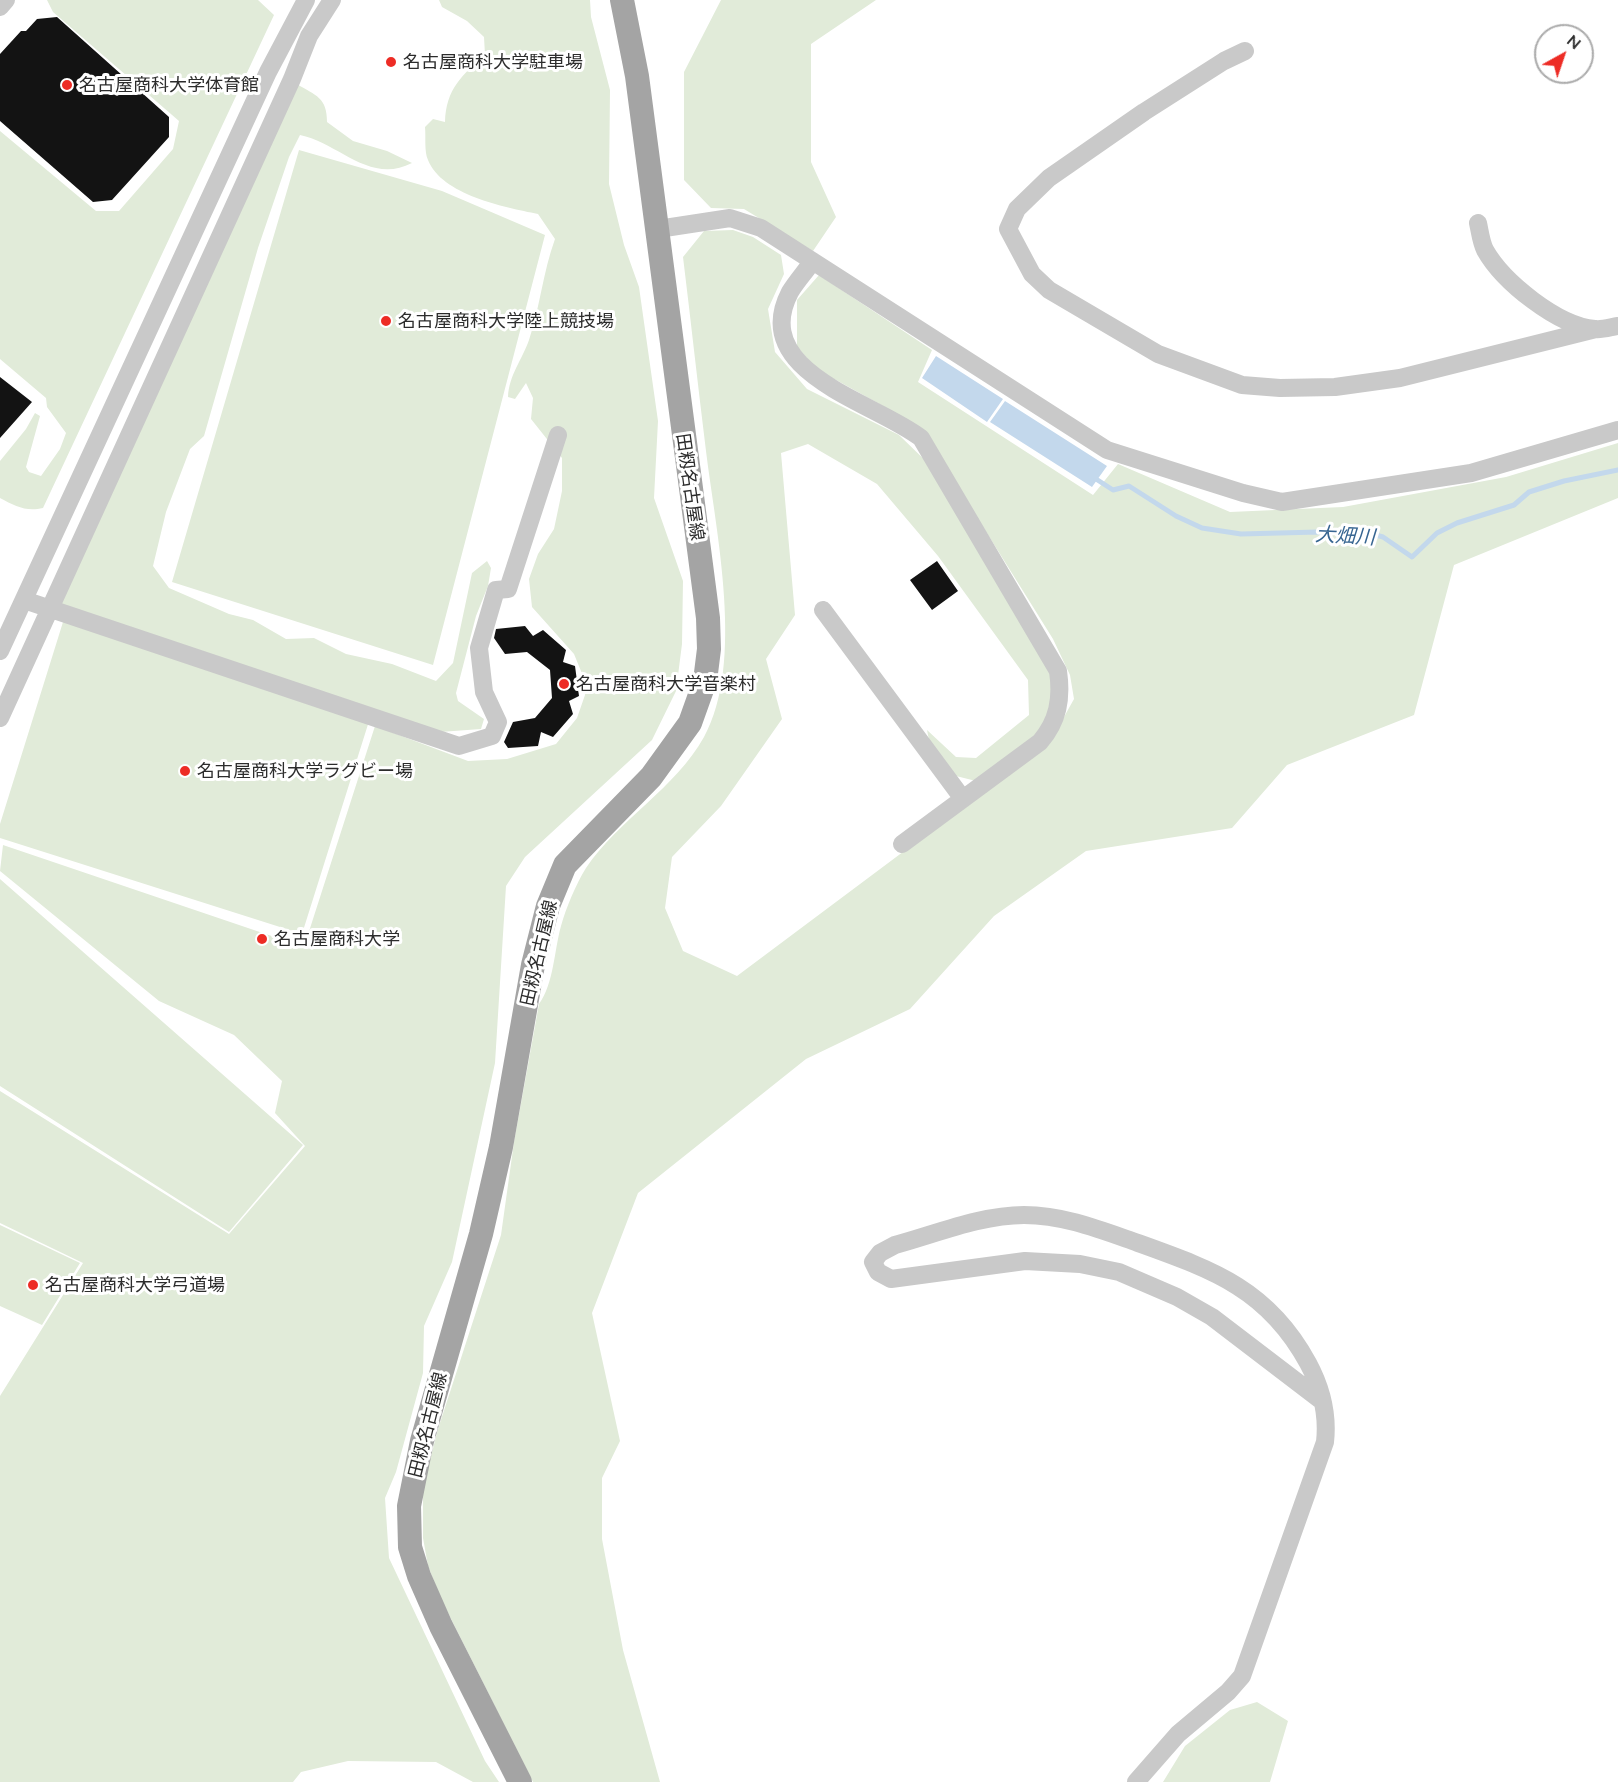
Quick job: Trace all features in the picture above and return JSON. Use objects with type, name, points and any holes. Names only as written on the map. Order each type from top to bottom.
[{"type":"main road","name":"田籾名古屋線","points":[[520,1782],[441,1626],[420,1576],[410,1547],[409,1506],[422,1441],[481,1234],[501,1147],[533,965],[548,906],[565,865],[651,777],[690,723],[705,681],[709,649],[708,618],[637,76],[622,0]]},
{"type":"street","points":[[0,7],[6,0]]},
{"type":"street","points":[[0,651],[268,72],[306,0]]},
{"type":"street","points":[[0,718],[292,80],[309,36],[332,0]]},
{"type":"street","points":[[1245,51],[1224,61],[1134,119],[1049,178],[1017,209],[1008,229],[1032,274],[1049,290],[1158,354],[1242,385],[1280,388],[1335,387],[1400,378],[1596,329],[1618,326]]},
{"type":"street","points":[[658,229],[697,221],[741,219],[761,228],[812,262],[840,277],[1107,450],[1243,493],[1282,502],[1471,473],[1618,430]]},
{"type":"street","points":[[1478,223],[1484,248],[1496,267],[1542,308],[1572,324],[1596,329]]},
{"type":"street","points":[[812,262],[791,291],[784,312],[783,337],[797,362],[819,381],[903,424],[921,438],[1058,671],[1061,690],[1051,729],[1025,755],[902,844]]},
{"type":"street","points":[[24,600],[459,746],[492,736],[498,722],[484,692],[479,648],[496,590],[508,589],[558,435]]},
{"type":"street","points":[[823,610],[963,800]]},
{"type":"street","points":[[1136,1782],[1178,1734],[1228,1692],[1242,1676],[1325,1442],[1327,1426],[1322,1401],[1313,1373],[1298,1344],[1263,1303],[1218,1275],[1085,1225],[1047,1216],[1021,1215],[993,1219],[895,1245],[880,1253],[873,1262],[878,1272],[891,1279],[1025,1261],[1080,1264],[1119,1272],[1177,1297],[1212,1317],[1322,1401]]},
{"type":"green space","points":[[47,0],[258,0],[274,15],[43,508],[26,509],[0,498],[0,461],[26,429],[35,413],[40,416],[26,467],[29,472],[41,476],[60,449],[66,433],[47,407],[46,398],[0,359],[0,131],[96,211],[119,211],[173,149],[179,121],[53,12]]},
{"type":"green space","points":[[439,0],[590,0],[591,17],[610,90],[609,184],[624,245],[639,287],[658,421],[654,498],[683,581],[682,644],[676,691],[652,740],[525,857],[506,886],[495,1063],[452,1262],[424,1326],[423,1373],[396,1472],[385,1498],[389,1558],[485,1761],[499,1782],[473,1782],[436,1762],[348,1761],[301,1772],[293,1782],[0,1782],[0,1396],[83,1263],[0,1223],[0,1091],[229,1234],[305,1146],[275,1113],[282,1081],[234,1035],[159,1001],[0,871],[3,845],[304,947],[375,726],[468,761],[507,759],[556,744],[577,718],[585,695],[583,676],[574,654],[532,607],[529,579],[538,554],[554,529],[562,491],[562,458],[531,419],[533,398],[526,383],[515,399],[508,397],[516,368],[533,328],[555,239],[538,214],[508,208],[460,191],[435,172],[428,160],[425,127],[433,119],[445,122],[448,100],[452,92],[462,76],[485,55],[484,37],[467,21],[442,7]]},
{"type":"green space","points":[[721,0],[876,0],[811,44],[811,162],[836,217],[813,251],[744,209],[711,208],[684,180],[684,72]]},
{"type":"green space","points":[[297,84],[323,102],[327,122],[353,141],[387,151],[412,163],[397,168],[382,169],[368,166],[314,139],[300,135],[289,157],[258,248],[204,436],[190,449],[166,512],[153,566],[169,588],[229,614],[253,620],[286,639],[314,638],[346,654],[392,664],[436,681],[453,663],[472,573],[487,561],[491,568],[488,586],[476,616],[456,693],[458,701],[484,719],[481,729],[440,732],[59,607]]},
{"type":"green space","name":"名古屋商科大学陸上競技場","points":[[299,150],[442,191],[545,235],[433,665],[172,582]]},
{"type":"green space","points":[[733,230],[753,237],[781,255],[784,274],[768,309],[775,352],[807,389],[899,435],[931,466],[1051,666],[1055,703],[1041,736],[976,781],[952,775],[930,745],[927,730],[956,757],[976,758],[1029,715],[1028,680],[938,556],[877,484],[808,444],[781,453],[795,615],[766,659],[782,719],[721,806],[672,857],[665,908],[683,951],[737,976],[1050,742],[1074,699],[1070,675],[1053,639],[927,437],[894,412],[818,370],[797,347],[797,300],[819,275],[932,350],[918,382],[1093,495],[1118,464],[1230,512],[1343,507],[1506,477],[1618,443],[1618,498],[1454,565],[1414,715],[1287,765],[1232,828],[1086,851],[994,916],[910,1009],[806,1059],[638,1193],[592,1313],[620,1441],[602,1478],[602,1539],[623,1650],[660,1782],[533,1782],[441,1599],[428,1566],[423,1538],[423,1487],[438,1429],[501,1235],[514,1142],[539,1004],[551,977],[561,926],[568,904],[582,874],[599,850],[678,773],[692,756],[704,737],[716,707],[723,673],[724,597],[683,257],[704,231]]},
{"type":"green space","name":"名古屋商科大学ラグビー場","points":[[63,622],[370,718],[302,934],[0,838],[0,824]]},
{"type":"green space","points":[[0,879],[303,1145],[229,1232],[0,1086]]},
{"type":"green space","name":"名古屋商科大学弓道場","points":[[0,1225],[80,1263],[42,1325],[0,1306]]},
{"type":"green space","points":[[1257,1702],[1288,1721],[1270,1782],[1163,1782],[1185,1746],[1230,1710]]},
{"type":"water","points":[[936,356],[1003,399],[987,422],[922,378]]},
{"type":"water","points":[[1005,401],[1107,466],[1092,487],[990,422]]},
{"type":"building","name":"名古屋商科大学体育館","points":[[57,17],[169,117],[169,137],[112,200],[93,202],[0,121],[0,54],[21,31],[26,31],[37,19]]},
{"type":"building","points":[[0,377],[32,402],[0,438]]},
{"type":"building","points":[[937,561],[958,591],[932,610],[910,580]]},
{"type":"building","name":"名古屋商科大学音楽村","points":[[525,626],[533,636],[543,630],[566,650],[563,662],[575,666],[579,696],[569,701],[573,714],[553,737],[541,732],[538,746],[508,748],[504,742],[513,722],[535,718],[552,698],[550,670],[527,652],[505,654],[494,638],[496,629]]},
{"type":"waterway","name":"大畑川","points":[[1096,479],[1113,490],[1129,486],[1176,516],[1202,528],[1241,534],[1318,532],[1372,534],[1383,537],[1412,557],[1437,533],[1457,523],[1514,505],[1529,492],[1564,481],[1618,470]]},
{"type":"place","name":"名古屋商科大学駐車場","points":[[391,62]]},
{"type":"place","name":"名古屋商科大学体育館","points":[[67,85]]},
{"type":"place","name":"名古屋商科大学陸上競技場","points":[[386,321]]},
{"type":"place","name":"名古屋商科大学音楽村","points":[[564,684]]},
{"type":"place","name":"名古屋商科大学ラグビー場","points":[[185,771]]},
{"type":"place","name":"名古屋商科大学","points":[[262,939]]},
{"type":"place","name":"名古屋商科大学弓道場","points":[[33,1285]]}]
